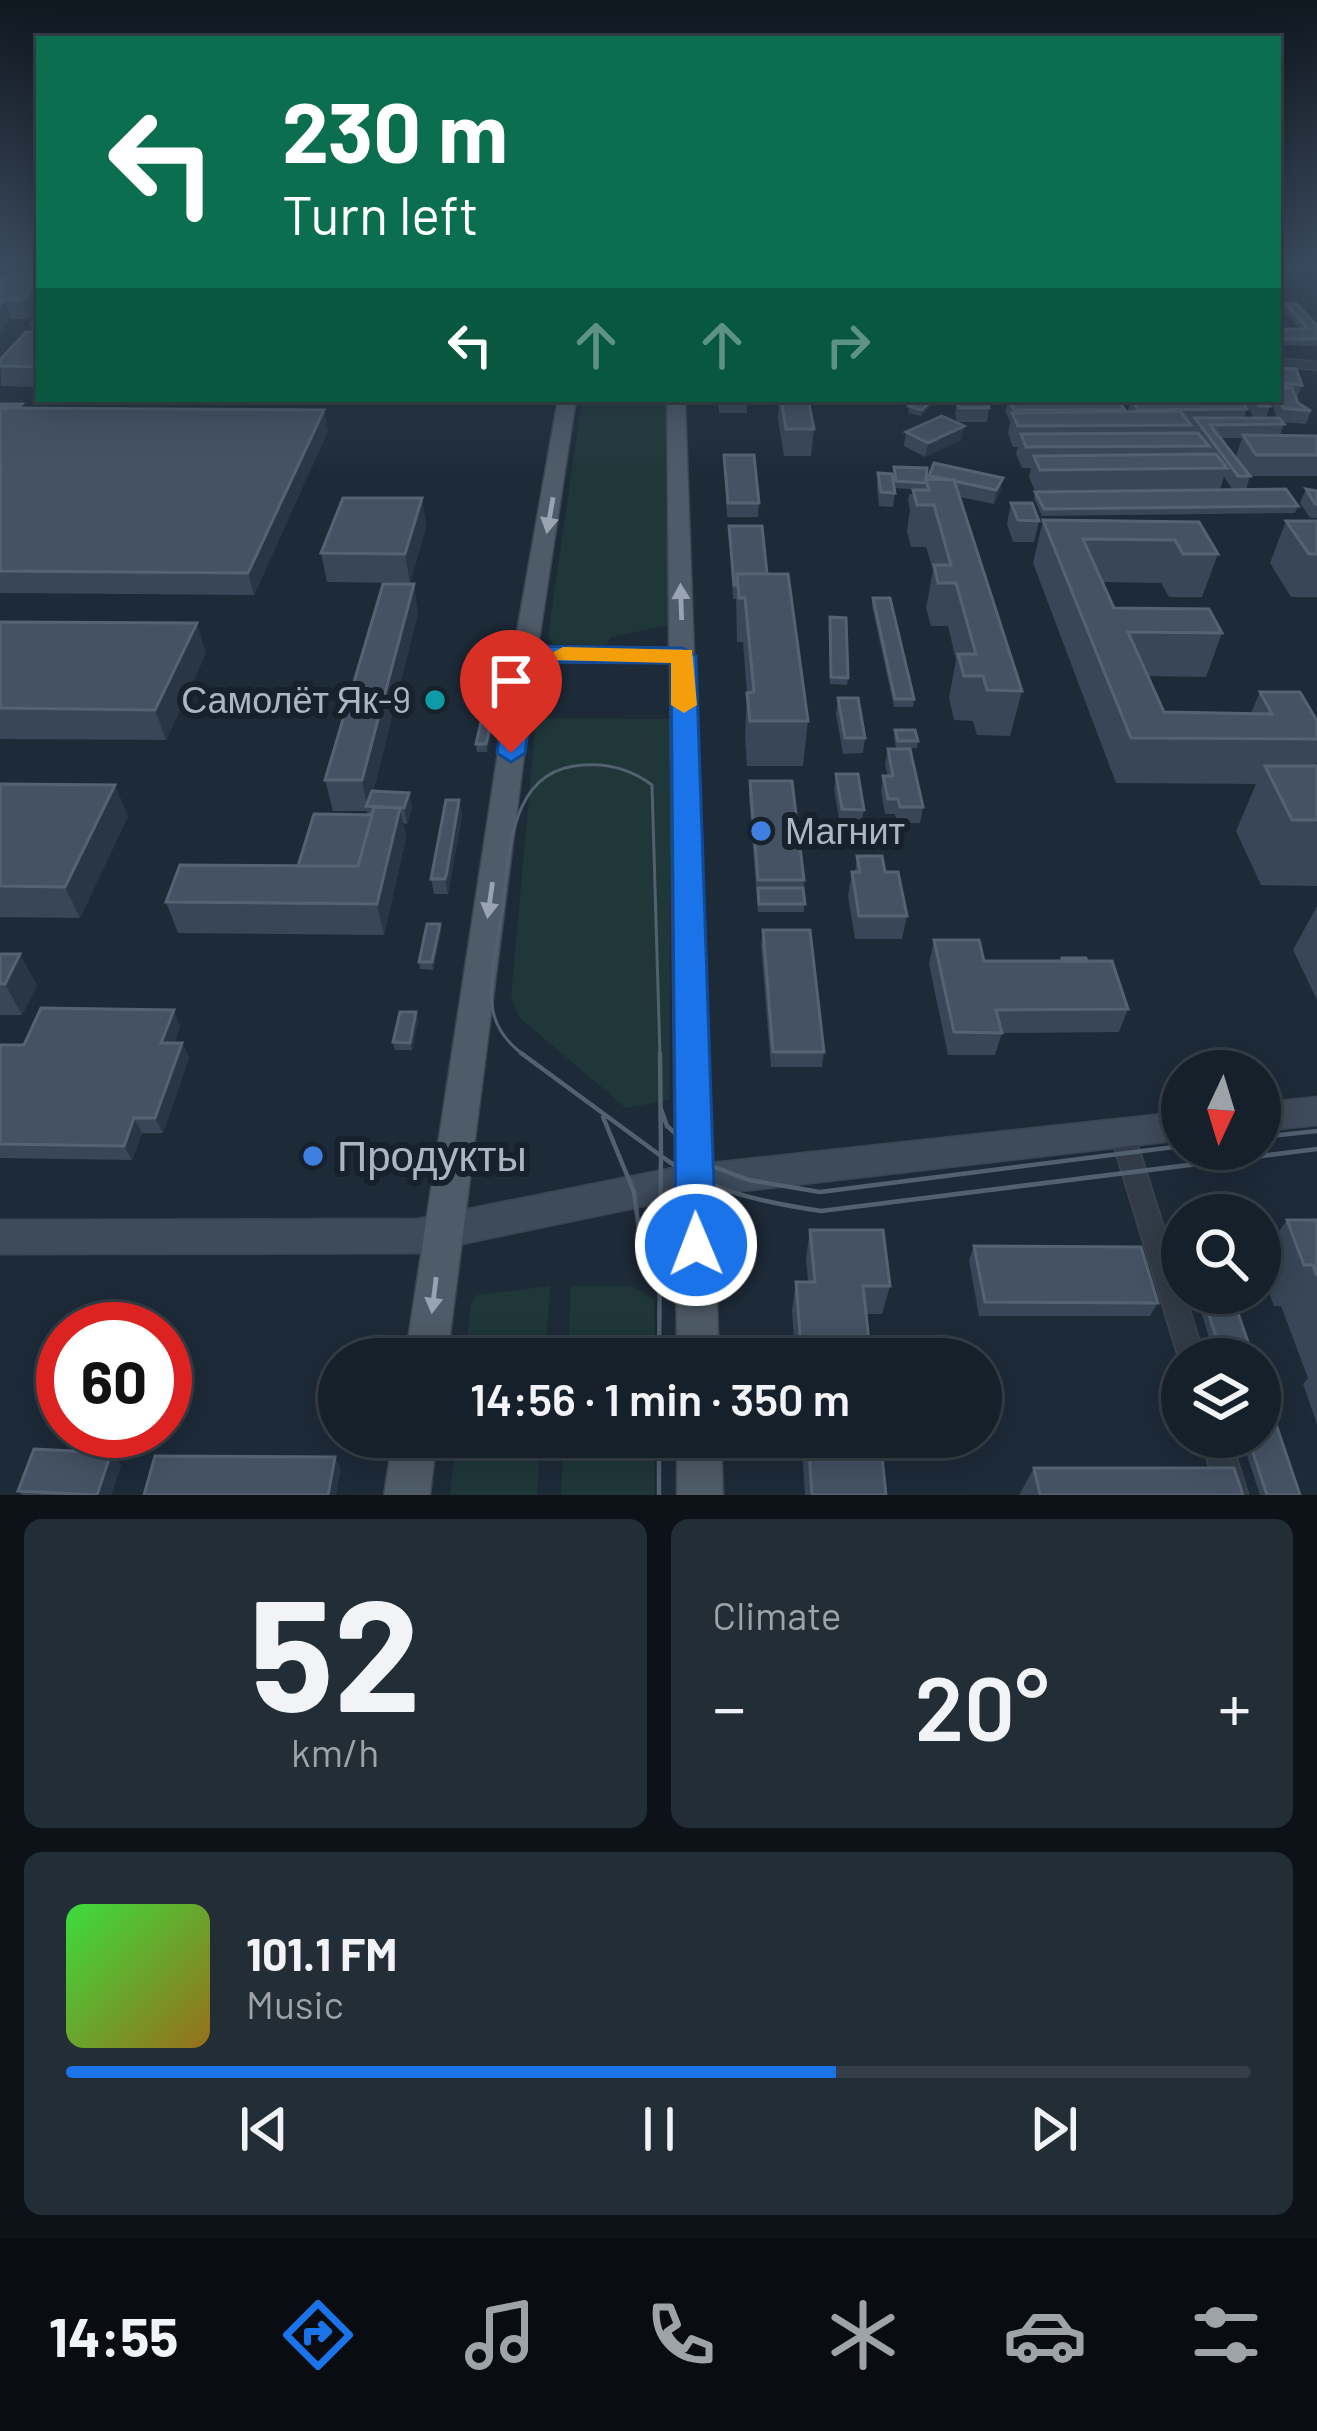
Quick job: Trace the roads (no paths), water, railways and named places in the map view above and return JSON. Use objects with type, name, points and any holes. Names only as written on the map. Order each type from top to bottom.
[{"type":"main road","points":[[429,1338],[525,654],[567,402]]},
{"type":"main road","points":[[676,402],[698,1338]]},
{"type":"main road","points":[[525,654],[683,656]]},
{"type":"main road","points":[[1281,1115],[1317,1111]]},
{"type":"main road","points":[[0,1237],[386,1239],[695,1181],[1161,1128]]},
{"type":"main road","points":[[407,1495],[412,1458]]},
{"type":"main road","points":[[699,1458],[700,1495]]},
{"type":"street","points":[[1281,362],[1317,365]]},
{"type":"street","points":[[1122,1133],[1185,1338]]},
{"type":"street","points":[[1222,1458],[1233,1495]]},
{"type":"tram line","points":[[524,1056],[502,1034],[492,1004],[511,841],[517,818],[540,781],[558,770],[593,765],[628,771],[652,785],[660,1056]]},
{"type":"tram line","points":[[521,1053],[524,1056]]},
{"type":"tram line","points":[[660,1053],[661,1156]]},
{"type":"tram line","points":[[524,1056],[661,1156]]},
{"type":"tram line","points":[[661,1109],[667,1126],[714,1167],[749,1180],[820,1192],[1161,1149]]},
{"type":"tram line","points":[[603,1117],[634,1192],[643,1259]]},
{"type":"tram line","points":[[1281,1135],[1317,1131]]},
{"type":"tram line","points":[[661,1156],[698,1179],[737,1194],[821,1211],[1317,1149]]},
{"type":"tram line","points":[[659,1338],[661,1156]]},
{"type":"tram line","points":[[659,1458],[659,1495]]},
{"type":"place","name":"Самолёт Як-9","points":[[435,700]]},
{"type":"place","name":"Магнит","points":[[761,831]]},
{"type":"place","name":"Продукты","points":[[313,1156]]}]
